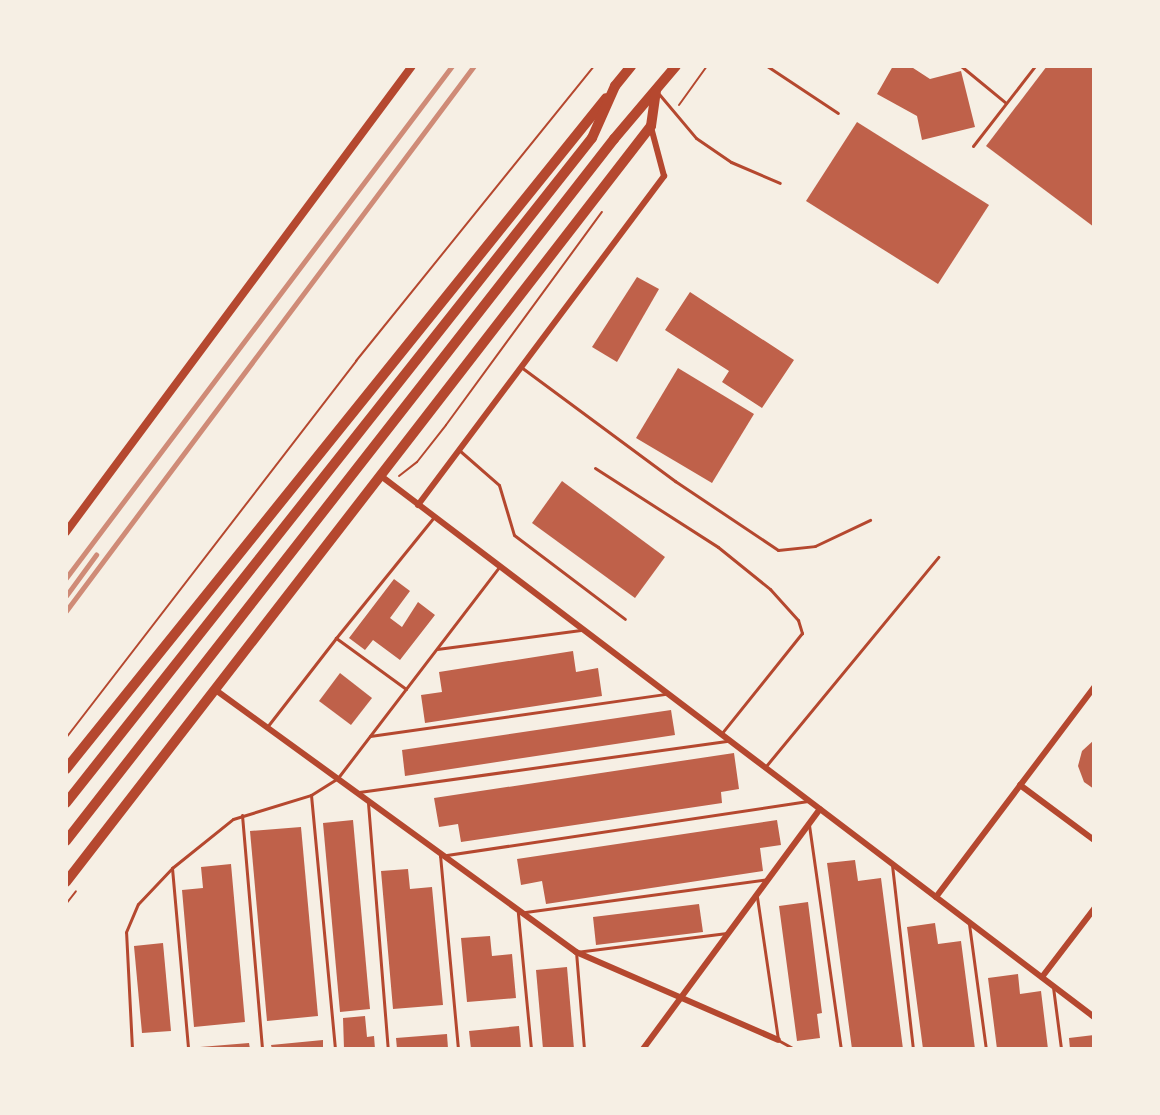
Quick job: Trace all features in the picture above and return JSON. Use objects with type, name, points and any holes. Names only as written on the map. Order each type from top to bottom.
[{"type":"highway","points":[[66,769],[631,66]]},
{"type":"highway","points":[[66,841],[676,66]]},
{"type":"highway","points":[[66,803],[592,138],[615,86]]},
{"type":"highway","points":[[66,882],[217,691],[651,126],[656,90]]},
{"type":"street","points":[[66,532],[412,66]]},
{"type":"street","points":[[418,505],[664,176],[651,126]]},
{"type":"street","points":[[381,476],[1094,1017]]},
{"type":"street","points":[[936,897],[1094,687]]},
{"type":"street","points":[[217,691],[518,913],[576,951],[680,1000],[778,1040]]},
{"type":"street","points":[[1020,785],[1094,840]]},
{"type":"street","points":[[643,1049],[820,809]]},
{"type":"street","points":[[1042,977],[1094,909]]},
{"type":"lane","points":[[767,66],[838,112]]},
{"type":"lane","points":[[961,66],[1006,103]]},
{"type":"lane","points":[[974,146],[1035,66]]},
{"type":"lane","points":[[656,90],[696,138],[731,162],[780,183]]},
{"type":"lane","points":[[521,367],[675,481],[778,550],[815,546],[870,520]]},
{"type":"lane","points":[[459,450],[499,485],[514,535],[625,619]]},
{"type":"lane","points":[[595,468],[718,547],[770,589],[798,620],[801,633],[721,734]]},
{"type":"lane","points":[[267,728],[434,517]]},
{"type":"lane","points":[[765,767],[938,557]]},
{"type":"lane","points":[[132,1049],[127,923],[138,904],[172,868],[242,815],[311,795],[337,779],[500,566]]},
{"type":"lane","points":[[437,649],[583,630]]},
{"type":"lane","points":[[336,638],[406,689]]},
{"type":"lane","points":[[370,736],[668,694]]},
{"type":"lane","points":[[354,792],[729,740]]},
{"type":"lane","points":[[311,795],[335,1049]]},
{"type":"lane","points":[[458,1049],[440,856],[810,801]]},
{"type":"lane","points":[[368,802],[388,1049]]},
{"type":"lane","points":[[242,815],[262,1049]]},
{"type":"lane","points":[[809,824],[840,1049]]},
{"type":"lane","points":[[892,864],[913,1049]]},
{"type":"lane","points":[[172,868],[188,1049]]},
{"type":"lane","points":[[531,1049],[518,913],[768,879]]},
{"type":"lane","points":[[756,895],[778,1040],[794,1049]]},
{"type":"lane","points":[[969,922],[986,1049]]},
{"type":"lane","points":[[584,1049],[576,951],[729,932]]},
{"type":"lane","points":[[1053,986],[1061,1049]]},
{"type":"path","points":[[66,738],[356,361],[594,66]]},
{"type":"building","points":[[893,66],[910,66],[930,79],[961,71],[975,127],[922,140],[917,116],[877,94]]},
{"type":"building","points":[[1047,66],[1094,66],[1094,227],[986,146]]},
{"type":"building","points":[[857,122],[989,205],[938,284],[806,201]]},
{"type":"building","points":[[637,277],[659,289],[617,362],[592,347]]},
{"type":"building","points":[[690,292],[794,360],[762,408],[722,382],[729,371],[665,330]]},
{"type":"building","points":[[678,368],[754,414],[712,483],[636,438]]},
{"type":"building","points":[[562,481],[665,557],[635,598],[532,523]]},
{"type":"building","points":[[394,579],[410,591],[390,618],[402,627],[418,602],[435,615],[400,660],[373,640],[365,650],[349,638]]},
{"type":"building","points":[[573,651],[576,672],[598,668],[602,696],[425,723],[421,695],[442,692],[439,672]]},
{"type":"building","points":[[340,673],[372,698],[351,725],[319,701]]},
{"type":"building","points":[[671,710],[675,735],[405,776],[402,750]]},
{"type":"building","points":[[1094,740],[1094,789],[1084,782],[1078,766],[1082,751]]},
{"type":"building","points":[[734,753],[739,789],[721,792],[722,803],[461,842],[458,824],[439,827],[434,798]]},
{"type":"building","points":[[353,820],[370,1009],[340,1012],[323,823]]},
{"type":"building","points":[[777,820],[781,845],[760,848],[763,871],[546,904],[542,881],[521,885],[517,859]]},
{"type":"building","points":[[301,827],[318,1016],[267,1021],[250,831]]},
{"type":"building","points":[[855,860],[858,881],[881,878],[903,1049],[852,1049],[827,863]]},
{"type":"building","points":[[231,864],[245,1022],[194,1027],[182,890],[203,888],[201,867]]},
{"type":"building","points":[[408,869],[410,889],[432,887],[443,1005],[393,1009],[381,871]]},
{"type":"building","points":[[808,902],[822,1013],[817,1014],[820,1038],[797,1041],[779,906]]},
{"type":"building","points":[[699,904],[703,932],[596,945],[593,917]]},
{"type":"building","points":[[935,923],[938,944],[961,941],[975,1049],[923,1049],[907,927]]},
{"type":"building","points":[[490,936],[492,956],[512,954],[516,998],[467,1002],[461,938]]},
{"type":"building","points":[[163,943],[171,1031],[142,1033],[134,946]]},
{"type":"building","points":[[567,967],[574,1049],[543,1049],[536,970]]},
{"type":"building","points":[[1018,974],[1020,994],[1041,991],[1048,1049],[997,1049],[988,978]]},
{"type":"building","points":[[365,1016],[367,1037],[374,1036],[375,1049],[344,1049],[343,1018]]},
{"type":"building","points":[[519,1026],[521,1049],[471,1049],[469,1031]]},
{"type":"building","points":[[447,1034],[448,1049],[397,1049],[396,1038]]},
{"type":"building","points":[[1094,1035],[1094,1049],[1070,1049],[1069,1038]]},
{"type":"building","points":[[323,1040],[323,1049],[272,1049],[271,1045]]},
{"type":"building","points":[[249,1043],[250,1049],[200,1049],[200,1047]]},
{"type":"railway","points":[[66,578],[452,66]]},
{"type":"railway","points":[[66,611],[474,66]]},
{"type":"railway","points":[[66,596],[96,555]]}]
